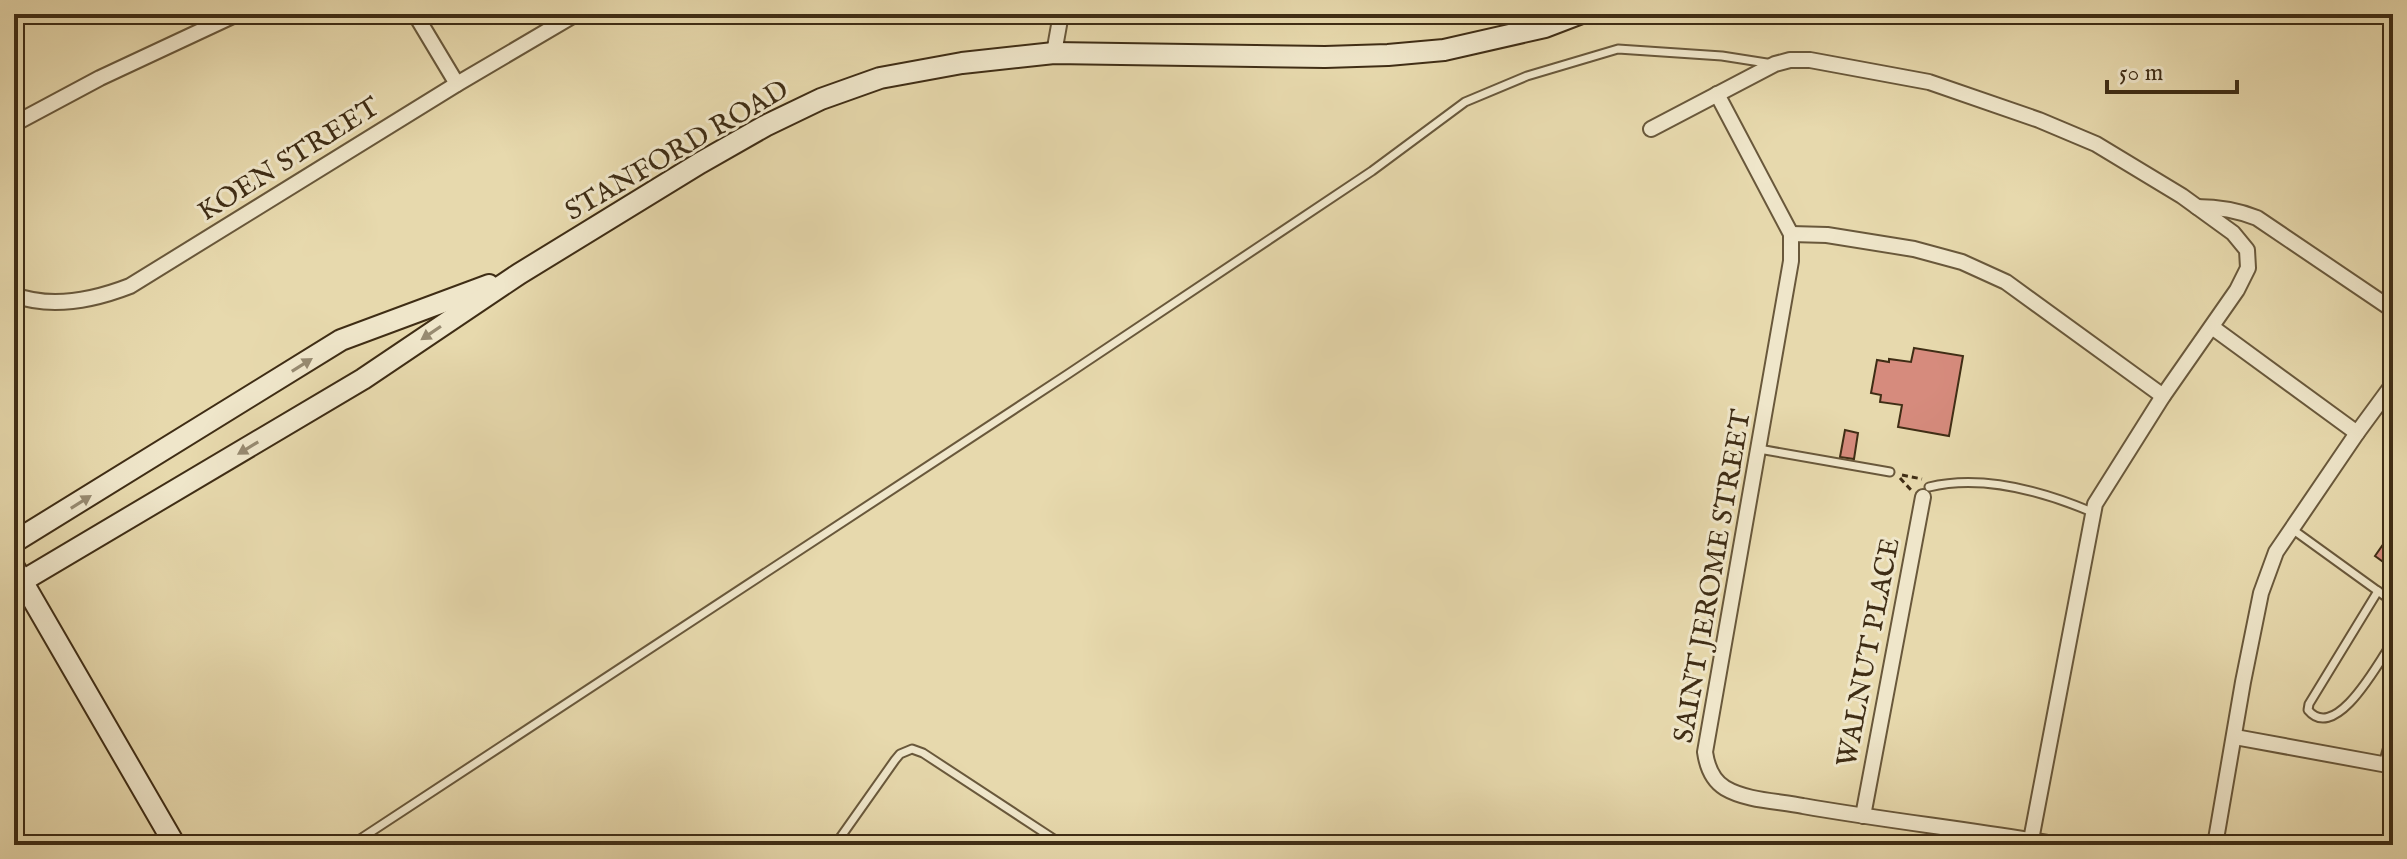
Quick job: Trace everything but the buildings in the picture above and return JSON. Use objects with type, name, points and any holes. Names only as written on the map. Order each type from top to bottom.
[{"type":"main road","name":"STANFORD ROAD","points":[[17,578],[363,379],[519,274],[700,163],[821,99],[880,78],[962,63],[1054,53],[1325,57],[1444,50],[1545,27],[1579,14]]},
{"type":"main road","name":"STANFORD ROAD","points":[[14,542],[341,340],[519,274]]},
{"type":"main road","points":[[17,578],[175,845]]},
{"type":"street","points":[[14,124],[100,78],[237,14]]},
{"type":"street","points":[[415,14],[457,84]]},
{"type":"street","name":"KOEN STREET","points":[[14,295],[52,301],[79,301],[130,286],[576,14]]},
{"type":"street","points":[[1054,53],[1061,14]]},
{"type":"street","points":[[1651,129],[1775,64],[1790,60],[1810,60],[1929,82],[2039,120],[2096,144],[2197,207],[2240,240],[2247,250],[2248,268],[2237,290],[2163,396],[2104,487],[2092,512],[2031,840]]},
{"type":"street","points":[[1717,94],[1791,234],[1827,235],[1914,249],[1962,262],[2006,282],[2163,396]]},
{"type":"street","points":[[2197,207],[2221,207],[2257,218],[2393,310]]},
{"type":"street","name":"SAINT JEROME STREET","points":[[1791,234],[1791,261],[1705,752],[1707,765],[1714,779],[1725,788],[1744,795],[2059,845]]},
{"type":"street","points":[[2212,327],[2357,433]]},
{"type":"street","points":[[2215,845],[2261,593],[2276,552],[2393,384]]},
{"type":"street","name":"WALNUT PLACE","points":[[1863,816],[1926,491]]},
{"type":"street","points":[[2235,737],[2388,765]]},
{"type":"lane","points":[[351,845],[1068,374],[1372,171],[1465,102],[1527,76],[1618,49],[1722,56],[1775,64]]},
{"type":"lane","points":[[1759,449],[1890,472]]},
{"type":"lane","points":[[1926,491],[1959,482],[2000,485],[2057,497],[2092,512]]},
{"type":"lane","points":[[2292,529],[2393,602]]},
{"type":"lane","points":[[2378,591],[2309,704],[2311,715],[2326,718],[2343,710],[2393,641]]},
{"type":"lane","points":[[2388,765],[2393,729]]},
{"type":"lane","points":[[835,845],[895,760],[912,749],[923,753],[1060,843]]},
{"type":"path","points":[[1902,475],[1926,491],[1907,488],[1900,477],[1902,475]]}]
